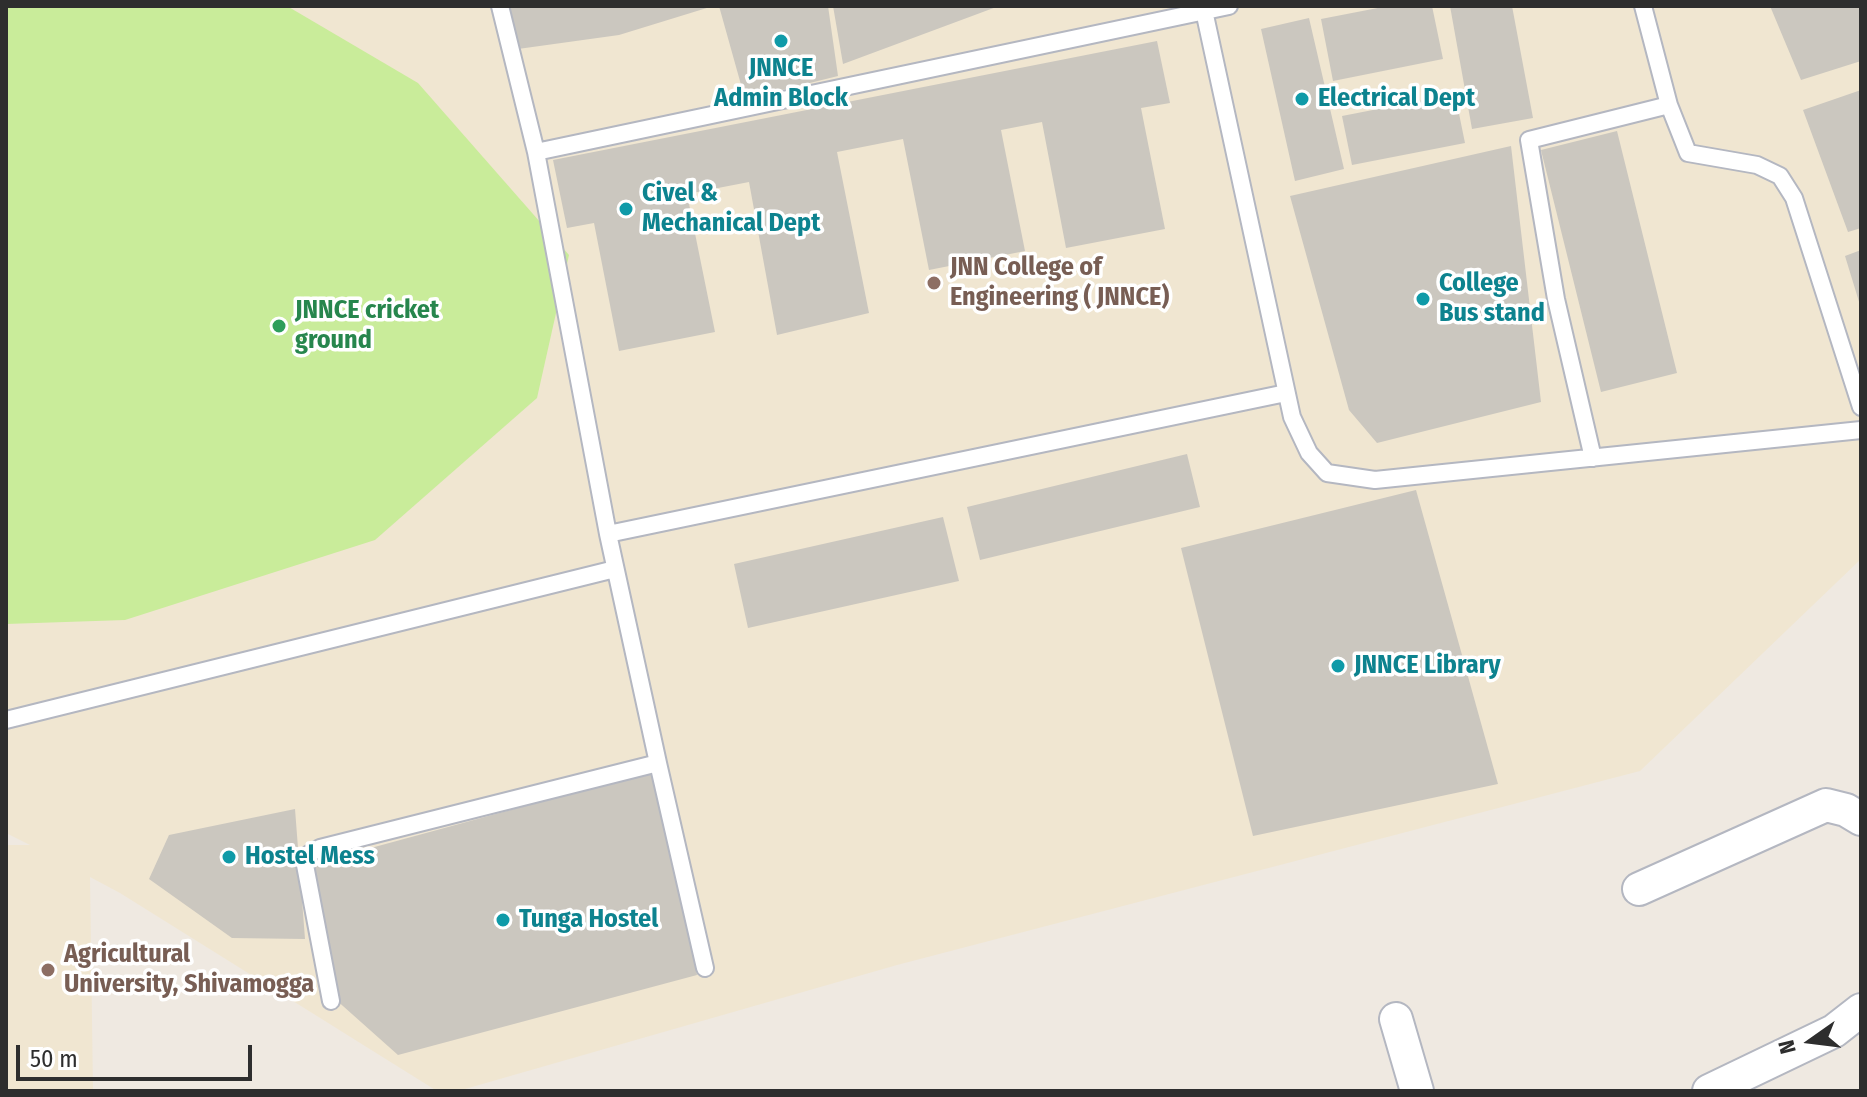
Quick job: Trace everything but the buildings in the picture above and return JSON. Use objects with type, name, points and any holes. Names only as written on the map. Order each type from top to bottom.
[{"type":"street","points":[[1639,889],[1826,805],[1846,810],[1861,819]]},
{"type":"street","points":[[1709,1091],[1834,1031],[1861,1010]]},
{"type":"street","points":[[1396,1019],[1417,1091]]},
{"type":"lane","points":[[536,152],[1229,6]]},
{"type":"lane","points":[[1643,6],[1669,105],[1688,153],[1757,165],[1780,176],[1794,198],[1861,407]]},
{"type":"lane","points":[[1204,9],[1292,417],[1309,453],[1327,473],[1375,480],[1861,430]]},
{"type":"lane","points":[[505,11],[536,152],[615,569],[705,968]]},
{"type":"lane","points":[[1593,458],[1556,299],[1529,140],[1669,105]]},
{"type":"lane","points":[[608,534],[1286,393]]},
{"type":"lane","points":[[6,720],[615,569]]},
{"type":"lane","points":[[331,1001],[305,865],[309,854],[320,848],[658,763]]},
{"type":"shaded area","name":"JNN College of Engineering ( JNNCE)","points":[[6,6],[1861,6],[1861,559],[1640,771],[897,965],[458,1091],[437,1091],[90,877],[93,1091],[6,1091],[6,845],[30,845],[6,833]]},
{"type":"green space","name":"JNNCE cricket ground","points":[[6,6],[287,6],[418,83],[569,255],[537,398],[375,540],[125,620],[6,624]]},
{"type":"place","name":"JNNCE Admin Block","points":[[781,41]]},
{"type":"place","name":"Electrical Dept","points":[[1302,99]]},
{"type":"place","name":"Civel & Mechanical Dept","points":[[626,209]]},
{"type":"place","name":"JNN College of Engineering ( JNNCE)","points":[[934,283]]},
{"type":"place","name":"College Bus stand","points":[[1423,299]]},
{"type":"place","name":"JNNCE cricket ground","points":[[279,326]]},
{"type":"place","name":"JNNCE Library","points":[[1338,666]]},
{"type":"place","name":"Hostel Mess","points":[[229,857]]},
{"type":"place","name":"Tunga Hostel","points":[[503,920]]},
{"type":"place","name":"Agricultural University, Shivamogga","points":[[48,970]]}]
